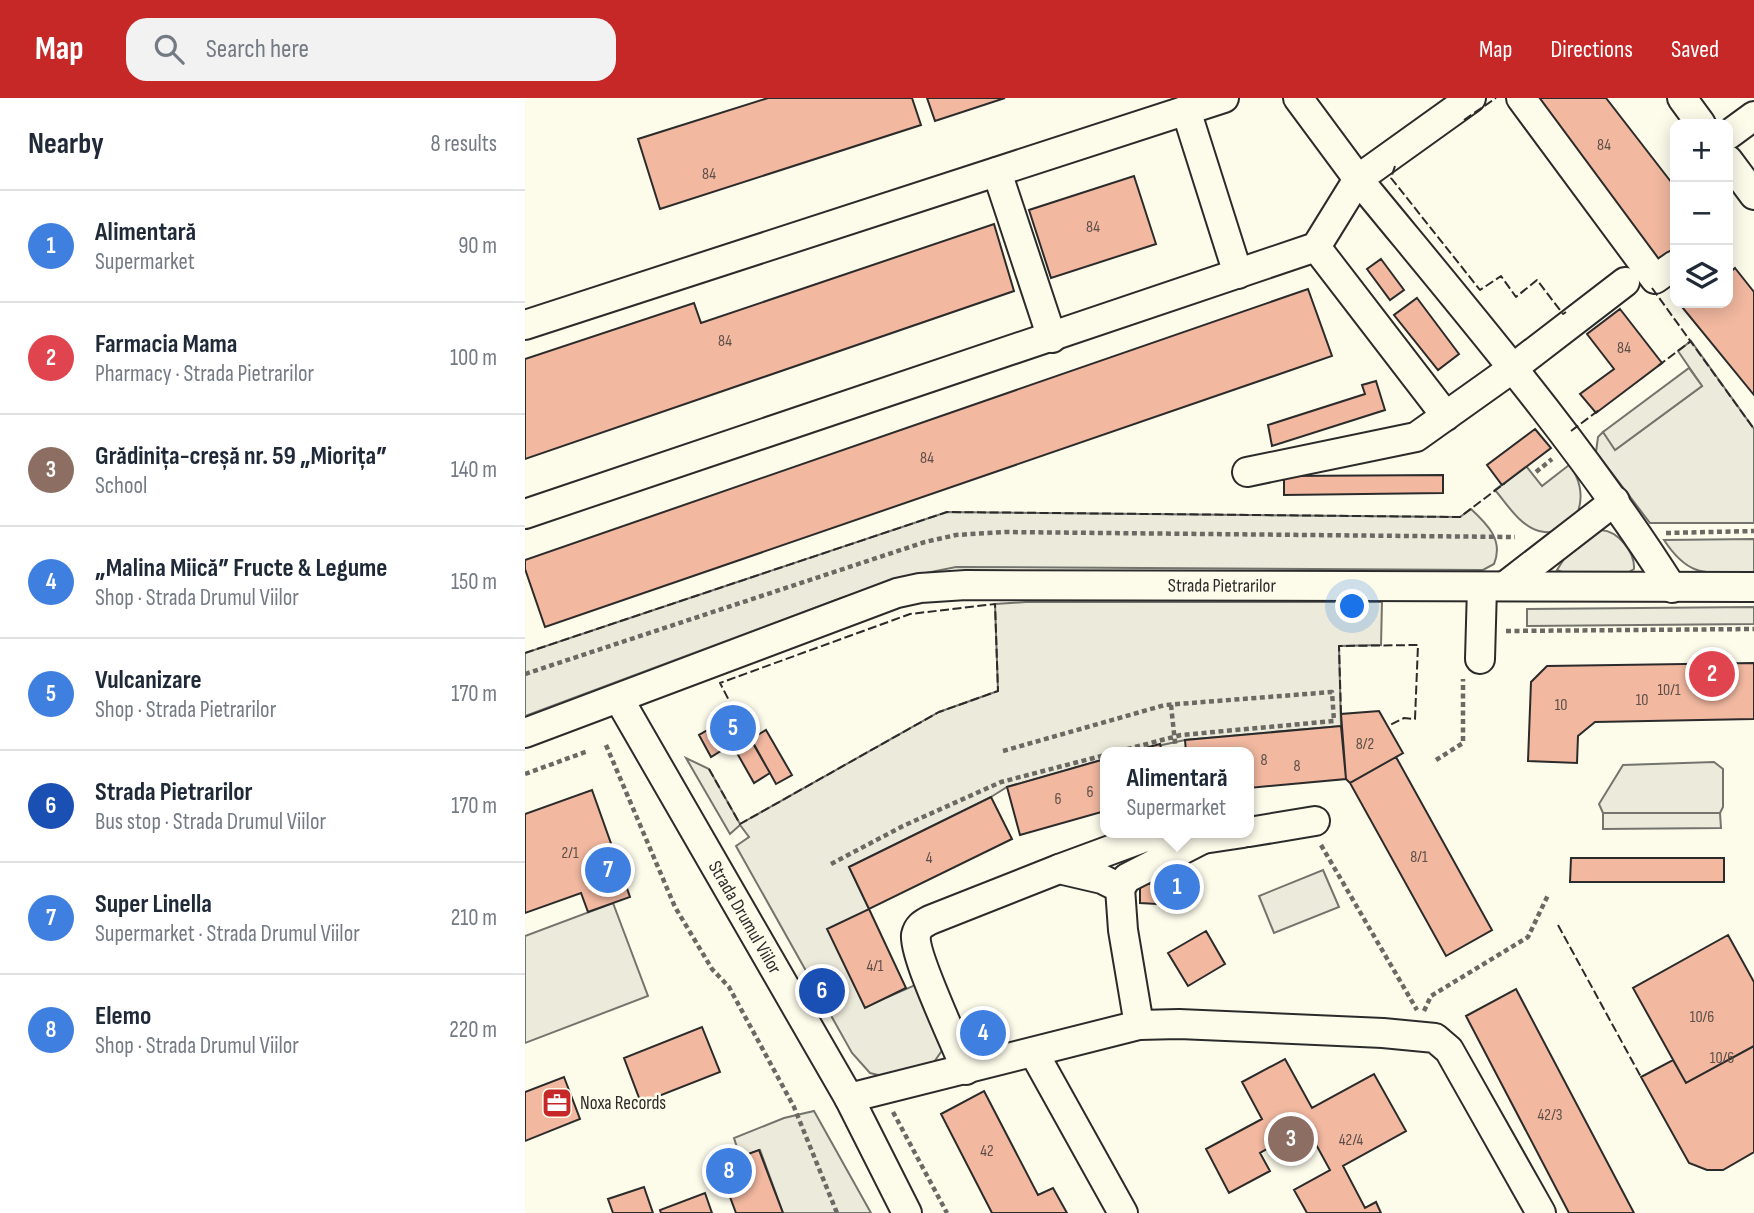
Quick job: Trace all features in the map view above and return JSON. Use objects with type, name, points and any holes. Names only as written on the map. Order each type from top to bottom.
[{"type":"street","points":[[525,325],[1224,98]]},
{"type":"street","points":[[1298,98],[1358,179],[1513,368],[1615,501],[1672,588]]},
{"type":"street","points":[[525,514],[1316,247],[1358,179],[1471,98]]},
{"type":"street","points":[[1521,98],[1655,279],[1670,268]]},
{"type":"street","points":[[1682,98],[1697,119]]},
{"type":"street","points":[[1186,110],[1238,274]]},
{"type":"street","points":[[1733,131],[1754,116]]},
{"type":"street","points":[[1733,167],[1754,195]]},
{"type":"street","points":[[997,172],[1052,338]]},
{"type":"street","points":[[1316,247],[1446,415]]},
{"type":"street","points":[[1247,472],[1416,437],[1513,368],[1625,282]]},
{"type":"street","points":[[1481,647],[1493,586],[1615,501]]},
{"type":"street","name":"Strada Pietrarilor","points":[[525,733],[897,593],[920,587],[1754,587]]},
{"type":"street","name":"Strada Drumul Viilor","points":[[619,699],[849,1098],[907,1213]]},
{"type":"street","points":[[1254,831],[1315,821]]},
{"type":"street","points":[[966,1070],[922,960],[917,933],[921,925],[1143,838]]},
{"type":"street","points":[[1198,838],[1203,839]]},
{"type":"street","points":[[1139,1025],[1123,930],[1120,888],[1127,878],[1210,838]]},
{"type":"street","points":[[1059,869],[1102,879],[1120,888]]},
{"type":"street","points":[[849,1098],[1139,1025],[1179,1024],[1383,1033],[1435,1038],[1449,1050],[1541,1213]]},
{"type":"street","points":[[1034,1053],[1123,1213]]},
{"type":"path","points":[[1637,533],[1754,531]]},
{"type":"path","points":[[1436,760],[1463,743],[1463,661],[1481,647],[1754,629]]},
{"type":"path","points":[[1003,751],[1171,705],[1332,692],[1334,721],[1174,737],[1135,747]]},
{"type":"path","points":[[1171,705],[1175,747]]},
{"type":"path","points":[[606,745],[675,907],[712,969],[729,987],[795,1107],[837,1213]]},
{"type":"path","points":[[525,774],[588,751]]},
{"type":"path","points":[[831,864],[1001,782],[1100,756]]},
{"type":"path","points":[[1315,821],[1322,849],[1419,1013]]},
{"type":"path","points":[[1383,1033],[1398,1020],[1419,1013],[1431,996],[1528,937],[1549,895]]},
{"type":"shaded area","points":[[1691,341],[1754,429],[1754,523],[1650,523],[1596,452],[1598,437],[1603,432],[1616,449],[1702,386],[1678,351]]},
{"type":"shaded area","points":[[1689,368],[1702,386],[1615,450],[1603,432]]},
{"type":"shaded area","points":[[1569,465],[1580,488],[1580,500],[1578,512],[1564,529],[1553,532],[1532,528],[1514,514],[1495,490],[1526,466],[1542,486]]},
{"type":"shaded area","points":[[1471,509],[1488,527],[1497,547],[1494,564],[1483,570],[956,567],[916,575],[841,598],[525,716],[525,653],[947,512],[1460,517]]},
{"type":"shaded area","points":[[1601,530],[1619,538],[1632,556],[1634,569],[1627,573],[1569,575],[1557,570],[1564,559]]},
{"type":"shaded area","points":[[1754,539],[1754,572],[1725,573],[1692,568],[1674,553],[1664,540]]},
{"type":"shaded area","points":[[1382,602],[1381,645],[1339,646],[1341,726],[1185,740],[1153,747],[1100,747],[1100,760],[1007,787],[849,867],[869,909],[865,1007],[922,982],[945,1046],[932,1065],[882,1076],[870,1073],[852,1053],[736,846],[749,837],[740,825],[730,834],[686,758],[709,769],[740,824],[939,712],[998,691],[995,604]]},
{"type":"shaded area","points":[[1754,607],[1754,624],[1527,626],[1527,609]]},
{"type":"shaded area","points":[[1714,762],[1723,769],[1723,807],[1720,813],[1603,813],[1599,804],[1623,765]]},
{"type":"shaded area","points":[[1603,813],[1720,813],[1721,828],[1603,829]]},
{"type":"shaded area","points":[[1323,870],[1339,907],[1274,933],[1259,896]]},
{"type":"shaded area","points":[[613,903],[648,996],[525,1043],[525,936]]},
{"type":"shaded area","points":[[814,1111],[871,1213],[783,1213],[760,1150],[740,1157],[734,1138],[784,1118]]},
{"type":"building","points":[[768,98],[912,98],[921,125],[660,209],[638,139]]},
{"type":"building","points":[[927,98],[1005,98],[935,121]]},
{"type":"building","points":[[1538,98],[1606,98],[1670,181],[1670,259],[1660,268]]},
{"type":"building","points":[[1134,176],[1156,244],[1051,278],[1029,210]]},
{"type":"building","points":[[994,224],[1014,291],[525,459],[525,359],[694,303],[701,323]]},
{"type":"building","points":[[1381,259],[1404,290],[1390,300],[1367,269]]},
{"type":"building","points":[[1735,268],[1754,292],[1754,395],[1683,308],[1733,308]]},
{"type":"building","points":[[1308,289],[1332,356],[545,627],[525,569],[525,560]]},
{"type":"building","points":[[1417,298],[1459,354],[1438,370],[1394,315]]},
{"type":"building","points":[[1620,309],[1662,363],[1596,413],[1580,394],[1614,369],[1587,334]]},
{"type":"building","points":[[1376,381],[1385,410],[1272,446],[1268,425],[1365,394],[1362,385]]},
{"type":"building","points":[[1535,429],[1551,448],[1502,485],[1487,465]]},
{"type":"building","points":[[1443,475],[1443,493],[1284,495],[1284,476]]},
{"type":"building","points":[[1754,663],[1754,719],[1595,722],[1578,736],[1577,763],[1528,761],[1531,682],[1547,666]]},
{"type":"building","points":[[1379,711],[1403,753],[1350,783],[1346,779],[1341,714]]},
{"type":"building","points":[[736,714],[770,773],[754,783],[720,723]]},
{"type":"building","points":[[720,723],[732,744],[711,757],[699,735]]},
{"type":"building","points":[[1341,726],[1346,779],[1254,788],[1254,747],[1186,747],[1185,740]]},
{"type":"building","points":[[766,730],[792,775],[776,784],[751,739]]},
{"type":"building","points":[[1396,757],[1492,930],[1446,956],[1350,783]]},
{"type":"building","points":[[1100,760],[1100,812],[1020,835],[1007,787]]},
{"type":"building","points":[[592,790],[630,897],[588,912],[581,893],[525,913],[525,814]]},
{"type":"building","points":[[991,797],[1012,839],[869,909],[849,867]]},
{"type":"building","points":[[1571,858],[1724,858],[1724,882],[1570,882]]},
{"type":"building","points":[[1184,880],[1186,894],[1171,896],[1169,882]]},
{"type":"building","points":[[1140,884],[1157,884],[1157,904],[1140,903]]},
{"type":"building","points":[[869,909],[906,988],[865,1008],[827,929]]},
{"type":"building","points":[[1206,931],[1225,964],[1188,986],[1168,953]]},
{"type":"building","points":[[1728,935],[1754,982],[1754,1046],[1686,1083],[1633,988]]},
{"type":"building","points":[[1516,989],[1634,1213],[1569,1213],[1466,1016]]},
{"type":"building","points":[[985,1023],[991,1039],[978,1043],[973,1027]]},
{"type":"building","points":[[702,1027],[720,1072],[641,1103],[624,1058]]},
{"type":"building","points":[[1754,1046],[1754,1152],[1723,1170],[1707,1170],[1689,1163],[1641,1077],[1673,1060],[1686,1083]]},
{"type":"building","points":[[1285,1059],[1312,1108],[1374,1074],[1406,1131],[1343,1166],[1365,1208],[1376,1202],[1381,1213],[1307,1213],[1294,1190],[1330,1170],[1301,1117],[1268,1135],[1274,1145],[1260,1153],[1270,1171],[1229,1193],[1206,1149],[1262,1119],[1242,1082]]},
{"type":"building","points":[[564,1077],[580,1119],[525,1141],[525,1092]]},
{"type":"building","points":[[984,1091],[1038,1195],[1053,1188],[1067,1213],[992,1213],[941,1114]]},
{"type":"building","points":[[759,1150],[783,1213],[736,1213],[718,1165]]},
{"type":"building","points":[[644,1187],[653,1213],[613,1213],[608,1199]]},
{"type":"building","points":[[705,1193],[712,1213],[661,1213],[660,1210]]},
{"type":"fence","points":[[1464,120],[1496,98]]},
{"type":"fence","points":[[1395,166],[1391,178],[1480,290],[1501,276],[1516,297],[1537,280],[1563,314],[1566,312]]},
{"type":"fence","points":[[1652,288],[1754,429]]},
{"type":"fence","points":[[1658,366],[1691,341]]},
{"type":"fence","points":[[1571,431],[1599,410]]},
{"type":"fence","points":[[525,653],[947,512],[1460,517],[1505,483]]},
{"type":"fence","points":[[709,769],[740,824],[939,712],[998,691],[995,604],[910,614],[720,683],[736,714]]},
{"type":"fence","points":[[1341,714],[1339,646],[1418,645],[1415,719],[1404,718],[1388,726]]},
{"type":"fence","points":[[1558,925],[1641,1077]]},
{"type":"place","name":"Farmacia Mama","points":[[1712,674]]},
{"type":"place","name":"Vulcanizare","points":[[733,728]]},
{"type":"place","name":"Super Linella","points":[[608,870]]},
{"type":"place","name":"Alimentară","points":[[1177,887]]},
{"type":"place","name":"Strada Pietrarilor","points":[[822,991]]},
{"type":"place","name":"„Malina Miică” Fructe & Legume","points":[[983,1033]]},
{"type":"place","name":"Noxa Records","points":[[557,1103]]},
{"type":"place","name":"Grădinița-creșă nr. 59 „Miorița”","points":[[1291,1139]]},
{"type":"place","name":"Elemo","points":[[729,1171]]}]
